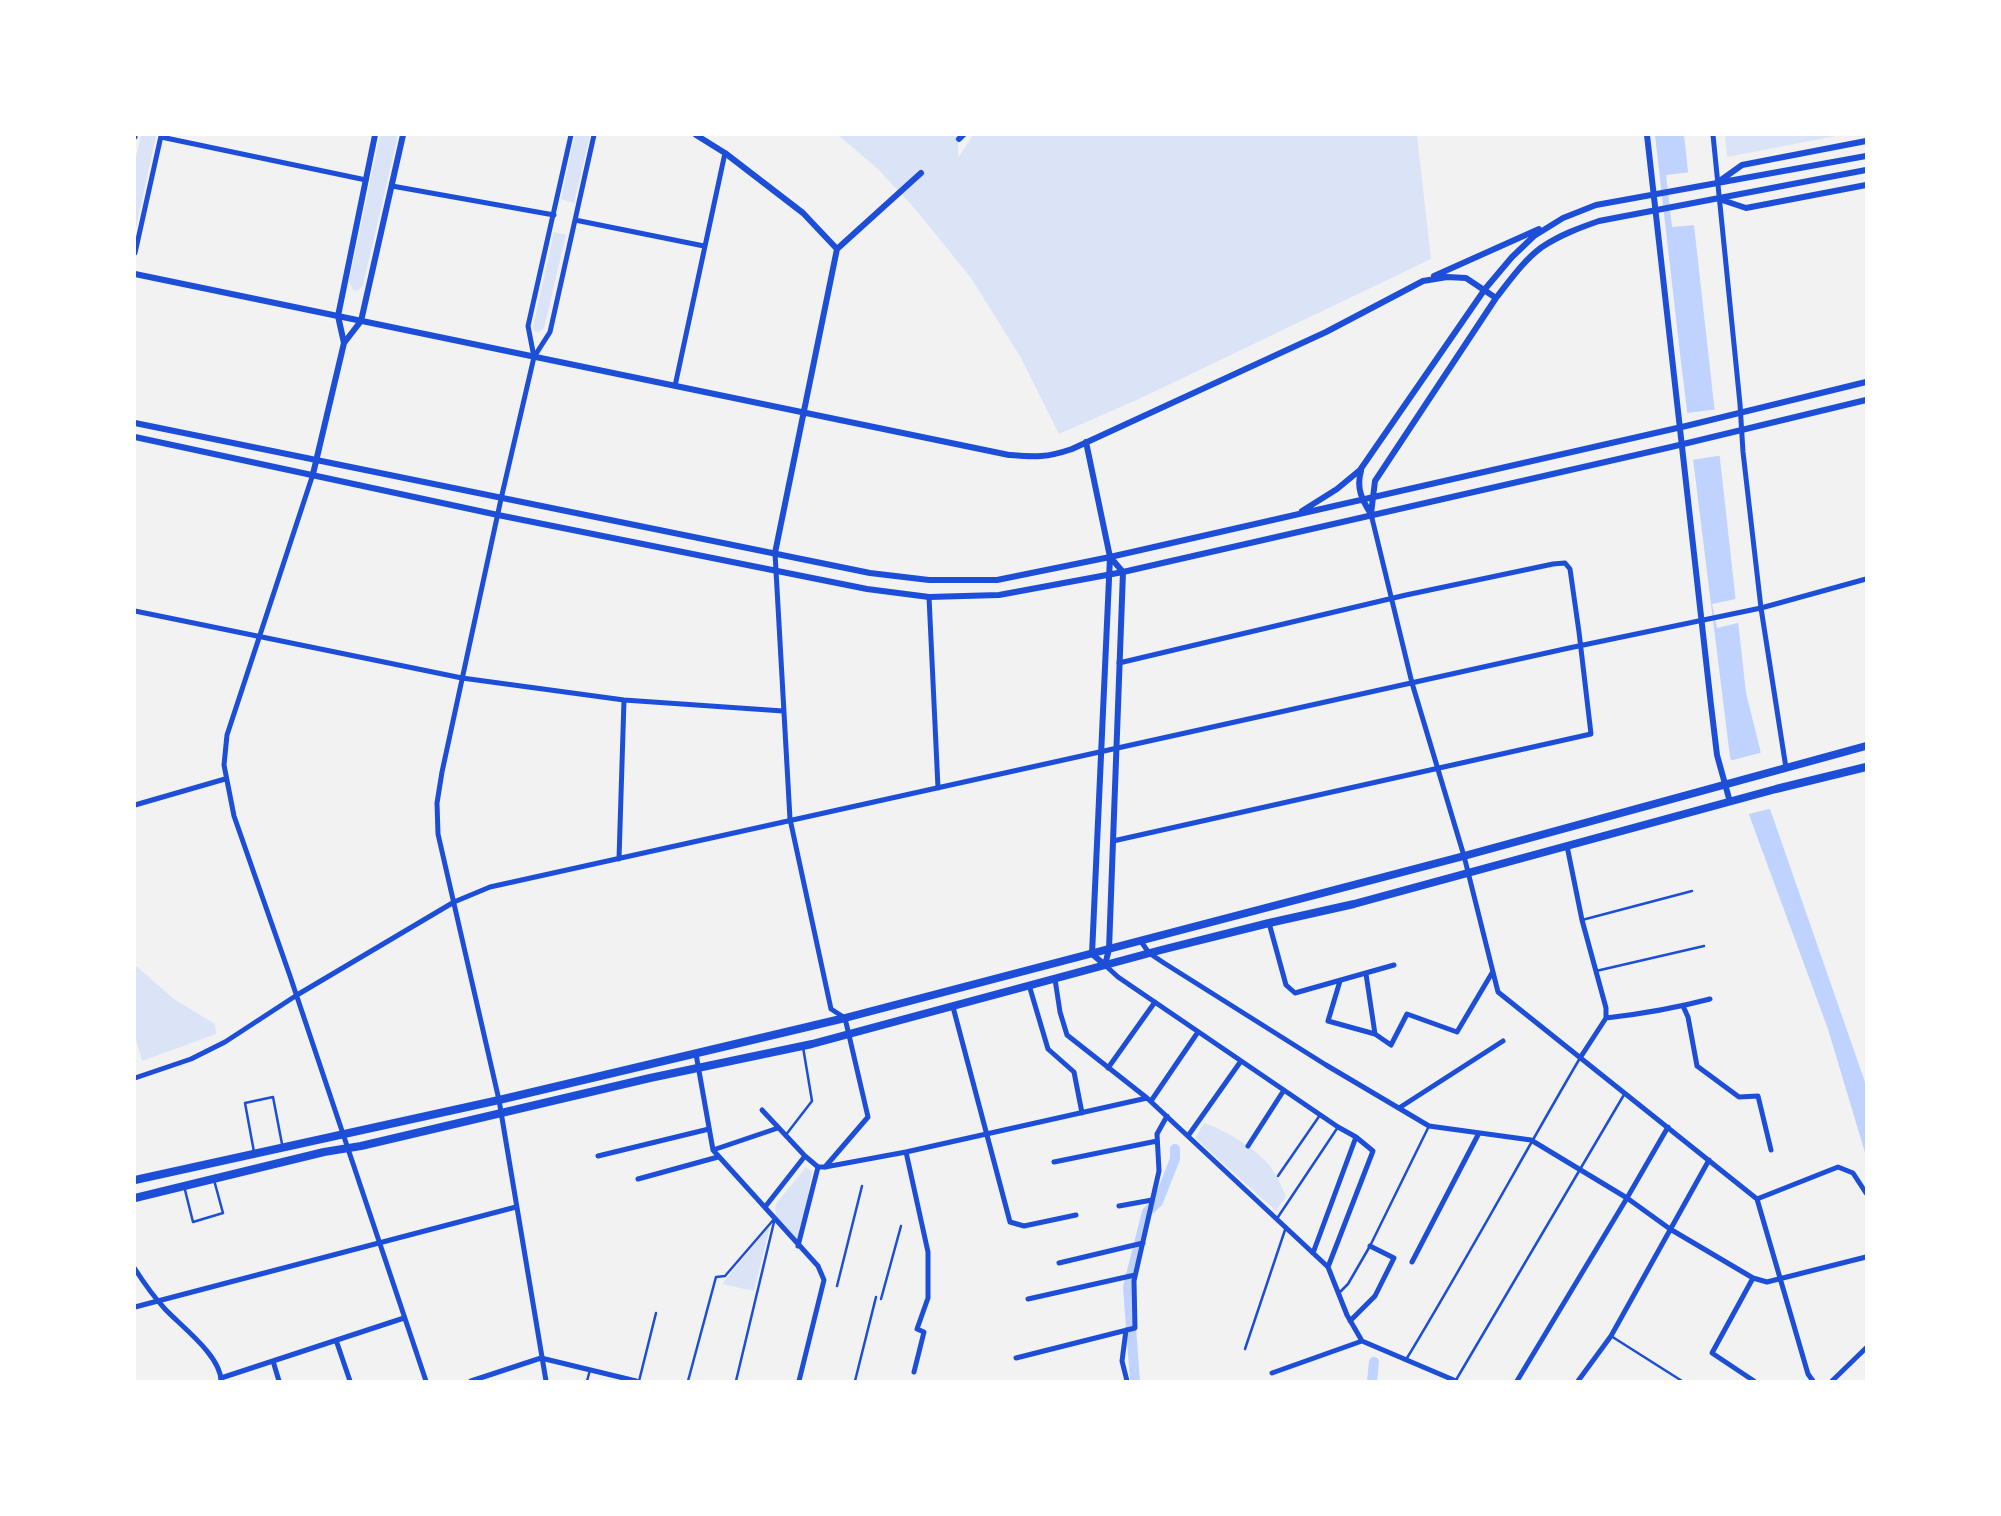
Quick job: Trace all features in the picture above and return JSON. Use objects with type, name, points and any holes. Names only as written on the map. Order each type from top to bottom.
[{"type":"main road","points":[[135,1180],[499,1100],[845,1018],[1464,856],[1866,746]]},
{"type":"main road","points":[[135,1198],[848,1035],[1149,953],[1354,904],[1866,767]]},
{"type":"street","points":[[344,343],[338,316],[375,135]]},
{"type":"street","points":[[403,135],[361,321],[344,343],[313,474],[227,735],[224,765],[234,816],[426,1381]]},
{"type":"street","points":[[534,357],[528,326],[571,135]]},
{"type":"street","points":[[546,1381],[499,1100],[438,834],[437,803],[462,678],[534,357],[550,332],[594,135]]},
{"type":"street","points":[[695,135],[725,153],[803,213],[837,249]]},
{"type":"street","points":[[1647,135],[1687,444],[1702,621],[1716,742],[1730,802]]},
{"type":"street","points":[[1713,135],[1761,608],[1786,768]]},
{"type":"street","points":[[135,253],[161,136],[366,180]]},
{"type":"street","points":[[1719,182],[1742,165],[1866,141]]},
{"type":"street","points":[[675,386],[725,153]]},
{"type":"street","points":[[135,274],[1009,455],[1051,457],[1326,332],[1423,281],[1596,205],[1866,156]]},
{"type":"street","points":[[1371,514],[1375,481],[1496,298],[1541,248],[1568,232],[1599,221],[1866,170]]},
{"type":"street","points":[[798,1246],[821,1167],[868,1116],[845,1018],[831,1009],[790,819],[775,553],[837,249],[920,173]]},
{"type":"street","points":[[1720,199],[1746,208],[1866,185]]},
{"type":"street","points":[[392,186],[554,215]]},
{"type":"street","points":[[1294,515],[1337,489],[1364,465],[1485,289],[1534,236],[1563,218]]},
{"type":"street","points":[[575,220],[704,246]]},
{"type":"street","points":[[1423,281],[1458,277],[1473,281],[1496,298]]},
{"type":"street","points":[[135,423],[870,573],[929,580],[997,580],[1110,557],[1684,427],[1866,382]]},
{"type":"street","points":[[135,437],[867,589],[929,597],[999,595],[1122,572],[1687,444],[1866,400]]},
{"type":"street","points":[[1086,442],[1110,557],[1092,954],[1118,977],[1373,1151],[1328,1267]]},
{"type":"street","points":[[1364,465],[1359,480],[1361,499],[1371,514],[1412,682],[1464,856],[1498,992],[1757,1199],[1808,1374],[1813,1381]]},
{"type":"street","points":[[1105,965],[1109,949],[1122,572],[1110,557]]},
{"type":"street","points":[[1113,841],[1591,734],[1570,569],[1565,564],[1553,564],[1390,599],[1119,663]]},
{"type":"street","points":[[135,1078],[191,1059],[225,1042],[297,995],[454,902],[490,887],[1412,682],[1761,608],[1866,579]]},
{"type":"street","points":[[929,597],[938,788]]},
{"type":"street","points":[[135,611],[462,678],[625,700],[783,711]]},
{"type":"street","points":[[619,859],[625,700]]},
{"type":"street","points":[[135,804],[225,779]]},
{"type":"street","points":[[1567,846],[1582,920],[1606,1008],[1606,1018],[1580,1058]]},
{"type":"street","points":[[1269,923],[1286,985],[1295,993],[1394,965]]},
{"type":"street","points":[[1140,940],[1149,953],[1326,1065],[1429,1125],[1531,1140],[1627,1198],[1670,1229],[1753,1278],[1767,1282],[1866,1257]]},
{"type":"street","points":[[1340,981],[1328,1021],[1375,1034],[1391,1045],[1407,1014],[1457,1031],[1492,973]]},
{"type":"street","points":[[1366,974],[1375,1034]]},
{"type":"street","points":[[1055,979],[1067,1035],[1149,1100],[1328,1267],[1350,1321],[1362,1341],[1456,1381]]},
{"type":"street","points":[[1030,985],[1048,1049],[1074,1072],[1082,1113]]},
{"type":"street","points":[[1606,1018],[1628,1017],[1710,999]]},
{"type":"street","points":[[1108,1068],[1155,1002]]},
{"type":"street","points":[[1684,1006],[1697,1066],[1740,1097],[1758,1096],[1771,1150]]},
{"type":"street","points":[[953,1007],[1010,1222],[1024,1226],[1076,1215]]},
{"type":"street","points":[[762,1110],[805,1156],[821,1167],[906,1152],[1149,1100],[1198,1032]]},
{"type":"street","points":[[1399,1108],[1503,1041]]},
{"type":"street","points":[[696,1054],[713,1150],[818,1266],[824,1280],[799,1381]]},
{"type":"street","points":[[1188,1136],[1241,1061]]},
{"type":"street","points":[[1248,1146],[1284,1090]]},
{"type":"street","points":[[1016,1357],[1135,1328],[1133,1281],[1159,1171],[1157,1134],[1167,1116]]},
{"type":"street","points":[[1517,1381],[1668,1127]]},
{"type":"street","points":[[713,1150],[778,1128]]},
{"type":"street","points":[[598,1156],[709,1129]]},
{"type":"street","points":[[1412,1262],[1479,1133]]},
{"type":"street","points":[[1313,1252],[1356,1137]]},
{"type":"street","points":[[1054,1161],[1157,1141]]},
{"type":"street","points":[[906,1152],[928,1252],[928,1298],[917,1329],[924,1332],[914,1372]]},
{"type":"street","points":[[765,1207],[805,1156]]},
{"type":"street","points":[[639,1179],[718,1157]]},
{"type":"street","points":[[1578,1381],[1611,1336],[1709,1160]]},
{"type":"street","points":[[1757,1199],[1838,1167],[1853,1173],[1866,1193]]},
{"type":"street","points":[[1119,1206],[1152,1200]]},
{"type":"street","points":[[135,1307],[516,1207]]},
{"type":"street","points":[[1059,1263],[1143,1243]]},
{"type":"street","points":[[1350,1321],[1375,1296],[1394,1258],[1370,1245]]},
{"type":"street","points":[[135,1269],[158,1301],[210,1355],[220,1371],[221,1380],[404,1318]]},
{"type":"street","points":[[1028,1300],[1135,1275]]},
{"type":"street","points":[[1753,1278],[1712,1353],[1755,1381]]},
{"type":"street","points":[[1126,1330],[1122,1361],[1127,1381]]},
{"type":"street","points":[[337,1340],[350,1381]]},
{"type":"street","points":[[1272,1373],[1362,1341]]},
{"type":"street","points":[[1832,1381],[1866,1348]]},
{"type":"street","points":[[471,1381],[541,1358],[637,1381]]},
{"type":"street","points":[[273,1361],[279,1381]]},
{"type":"lane","points":[[1582,920],[1692,891]]},
{"type":"lane","points":[[1596,971],[1704,946]]},
{"type":"lane","points":[[785,1136],[812,1101],[802,1046]]},
{"type":"lane","points":[[1406,1359],[1580,1058]]},
{"type":"lane","points":[[1456,1381],[1625,1093]]},
{"type":"lane","points":[[255,1154],[245,1103],[272,1097],[283,1148]]},
{"type":"lane","points":[[1278,1176],[1321,1115]]},
{"type":"lane","points":[[1338,1293],[1348,1283],[1370,1245],[1429,1125]]},
{"type":"lane","points":[[1277,1219],[1338,1127]]},
{"type":"lane","points":[[184,1186],[193,1222],[223,1213],[214,1179]]},
{"type":"lane","points":[[837,1286],[862,1186]]},
{"type":"lane","points":[[688,1381],[716,1277],[725,1276],[775,1219]]},
{"type":"lane","points":[[736,1381],[775,1219]]},
{"type":"lane","points":[[881,1299],[901,1226]]},
{"type":"lane","points":[[1244,1349],[1286,1227]]},
{"type":"lane","points":[[855,1381],[876,1297]]},
{"type":"lane","points":[[637,1381],[656,1313]]},
{"type":"lane","points":[[1611,1336],[1682,1381]]},
{"type":"lane","points":[[587,1381],[590,1370]]},
{"type":"shaded area","points":[[141,135],[156,135],[135,233],[135,161]]},
{"type":"shaded area","points":[[380,135],[398,135],[363,285],[358,291],[353,290],[349,282]]},
{"type":"shaded area","points":[[575,135],[590,135],[574,203],[561,199]]},
{"type":"shaded area","points":[[838,135],[958,135],[958,158],[973,135],[1417,135],[1431,259],[1141,398],[1059,434],[1021,358],[971,278],[916,210],[878,169]]},
{"type":"shaded area","points":[[1725,135],[1841,135],[1727,157]]},
{"type":"shaded area","points":[[554,232],[566,235],[544,328],[539,332],[534,331],[533,327]]},
{"type":"shaded area","points":[[135,965],[174,999],[215,1024],[216,1034],[142,1061],[135,1036]]},
{"type":"shaded area","points":[[1204,1123],[1240,1140],[1270,1166],[1286,1196],[1276,1211],[1195,1138]]},
{"type":"shaded area","points":[[806,1167],[812,1172],[800,1242],[776,1217],[775,1205]]},
{"type":"shaded area","points":[[770,1226],[754,1291],[722,1284]]},
{"type":"water","points":[[1655,135],[1684,135],[1746,693],[1760,749],[1769,806],[1866,1085],[1866,1156],[1828,1029],[1730,757]]},
{"type":"pier","points":[[1691,172],[1696,225],[1672,227],[1666,175]]},
{"type":"pier","points":[[1719,409],[1724,455],[1692,460],[1687,413]]},
{"type":"pier","points":[[1740,598],[1742,622],[1717,628],[1712,604]]},
{"type":"pier","points":[[1764,752],[1773,808],[1745,815],[1729,761]]},
{"type":"waterway","points":[[1135,1381],[1128,1287],[1147,1212],[1158,1202],[1175,1159],[1175,1149]]},
{"type":"waterway","points":[[1372,1381],[1374,1362]]}]
